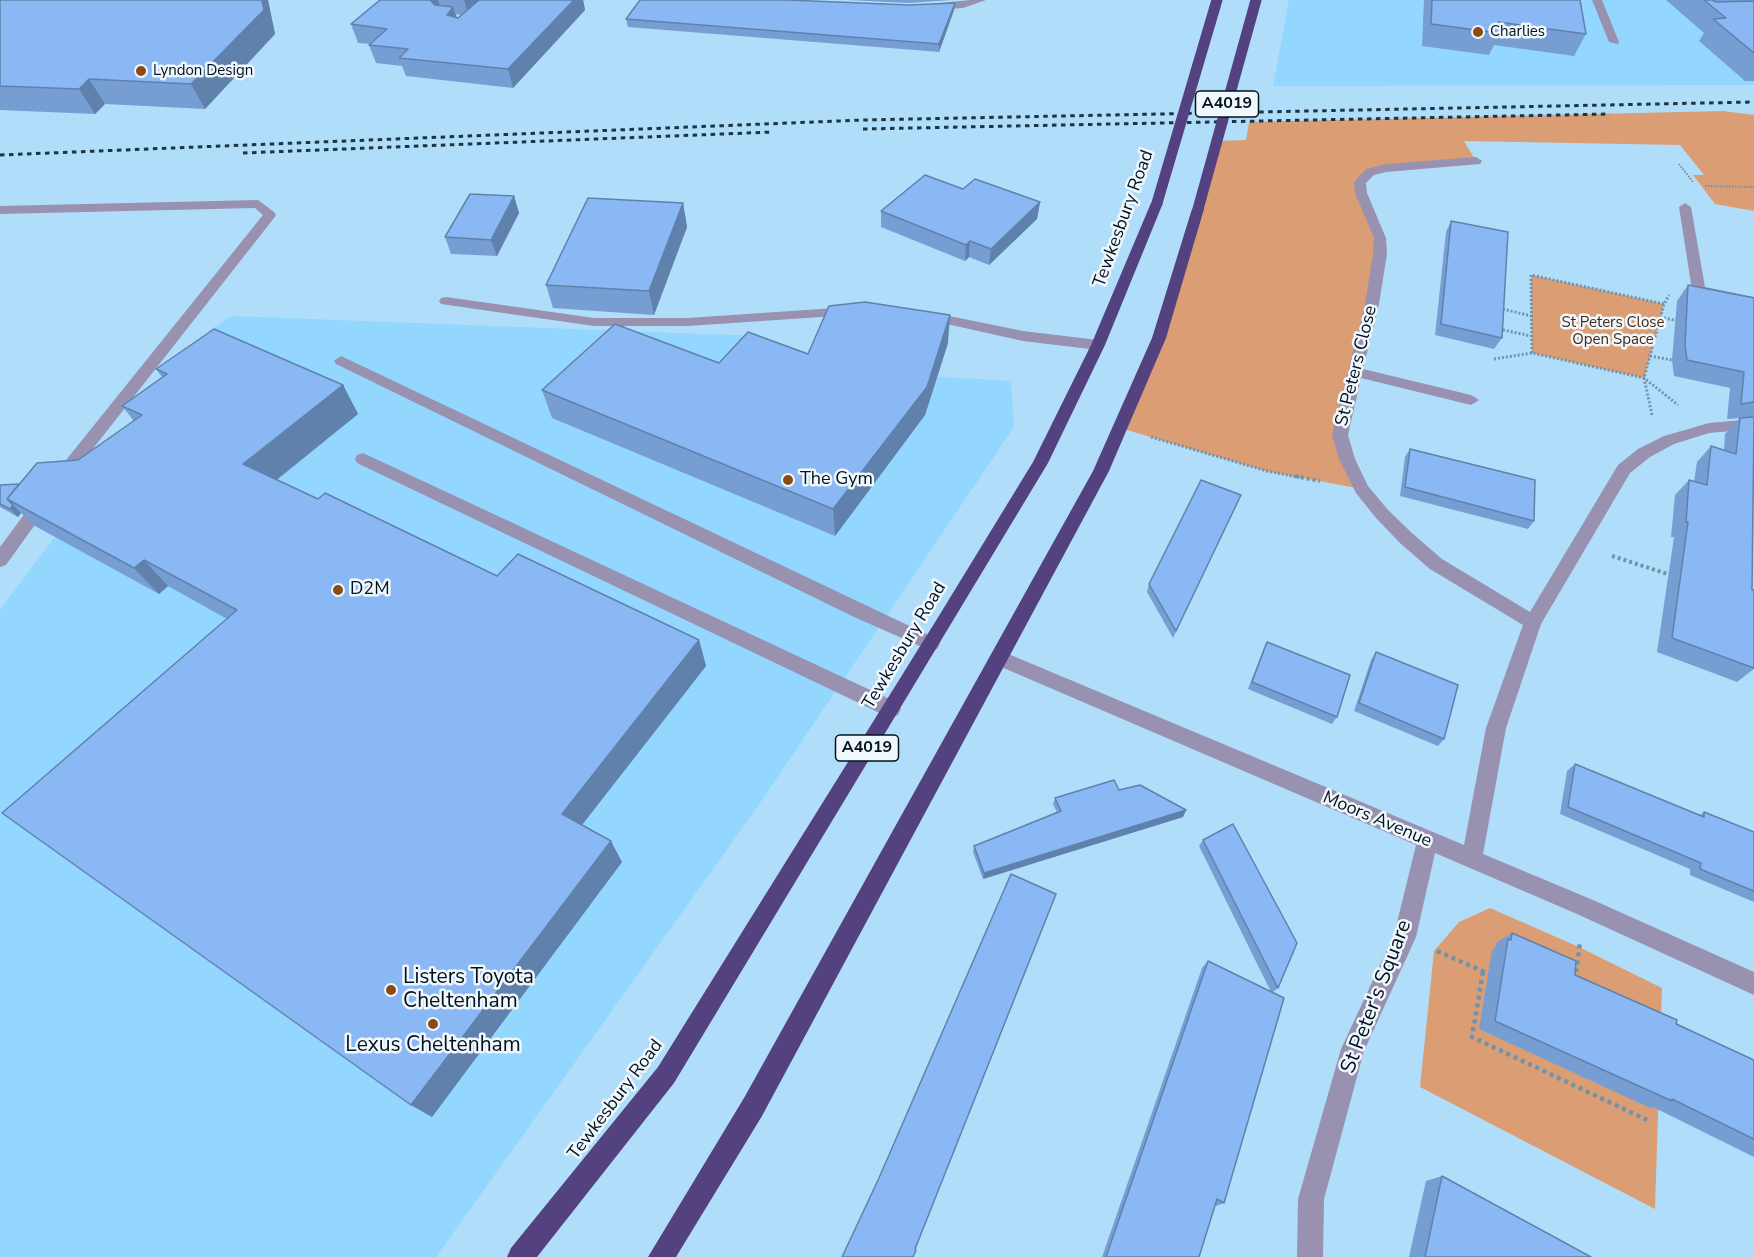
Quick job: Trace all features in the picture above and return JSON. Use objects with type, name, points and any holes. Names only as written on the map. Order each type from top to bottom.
[{"type":"highway","name":"Tewkesbury Road","points":[[520,1257],[666,1075],[1040,463],[1098,345],[1157,203],[1217,0]]},
{"type":"highway","name":"A4019","points":[[661,1257],[753,1107],[1101,471],[1159,338],[1198,209],[1256,0]]},
{"type":"street","points":[[918,8],[955,6],[981,0]]},
{"type":"street","points":[[1598,0],[1614,42]]},
{"type":"street","name":"St Peters Close","points":[[1476,161],[1377,170],[1364,176],[1360,182],[1361,194],[1380,238],[1380,254],[1372,304],[1340,435],[1347,459],[1362,489],[1382,514],[1436,564],[1533,622]]},
{"type":"street","points":[[0,210],[258,204],[270,215],[62,477],[0,560]]},
{"type":"street","points":[[1685,207],[1699,290],[1754,301]]},
{"type":"street","points":[[446,301],[594,322],[688,322],[783,313],[862,310]]},
{"type":"street","points":[[907,311],[1023,336],[1098,345]]},
{"type":"street","points":[[341,361],[847,606],[931,644]]},
{"type":"street","points":[[1356,372],[1471,400]]},
{"type":"street","points":[[1472,859],[1496,728],[1533,622],[1624,469],[1644,453],[1669,440],[1709,428],[1754,424]]},
{"type":"street","points":[[363,459],[891,709]]},
{"type":"street","name":"Moors Avenue","points":[[999,658],[1427,842],[1585,907],[1754,984]]},
{"type":"street","name":"St Peter's Square","points":[[1310,1257],[1311,1199],[1353,1049],[1405,937],[1427,842]]},
{"type":"path","points":[[1679,164],[1696,186]]},
{"type":"path","points":[[1701,186],[1754,187]]},
{"type":"path","points":[[1532,353],[1531,276],[1664,304]]},
{"type":"path","points":[[1669,440],[1654,420],[1644,378],[1660,317],[1669,295],[1699,290]]},
{"type":"path","points":[[1495,308],[1531,316]]},
{"type":"path","points":[[1660,317],[1684,322]]},
{"type":"path","points":[[1493,328],[1531,336]]},
{"type":"path","points":[[1494,359],[1532,353],[1644,378],[1709,428]]},
{"type":"path","points":[[1650,356],[1672,360]]},
{"type":"path","points":[[1120,428],[1266,471],[1362,489]]},
{"type":"path","points":[[1579,545],[1678,577]]},
{"type":"path","points":[[1575,982],[1585,907]]},
{"type":"path","points":[[1405,937],[1486,973],[1472,1037],[1647,1120]]},
{"type":"shaded area","points":[[1289,0],[1754,0],[1754,85],[1273,86]]},
{"type":"shaded area","points":[[231,316],[757,336],[842,371],[1011,381],[1014,427],[758,806],[436,1257],[0,1257],[0,610],[210,330]]},
{"type":"green space","points":[[1723,111],[1754,115],[1754,211],[1715,204],[1693,175],[1704,175],[1680,145],[1464,141],[1476,161],[1386,168],[1360,182],[1380,238],[1340,435],[1362,489],[1266,471],[1120,428],[1159,338],[1218,141],[1246,140],[1249,122]]},
{"type":"green space","name":"St Peters Close Open Space","points":[[1531,275],[1664,304],[1644,378],[1532,353]]},
{"type":"green space","points":[[1490,908],[1579,947],[1662,988],[1655,1209],[1420,1087],[1434,951],[1459,922]]},
{"type":"building","points":[[0,0],[262,0],[264,10],[191,84],[89,79],[79,89],[0,86]]},
{"type":"building","points":[[380,0],[430,0],[435,5],[453,7],[447,15],[458,18],[479,0],[574,0],[508,69],[399,58],[408,49],[369,45],[387,29],[351,24]]},
{"type":"building","points":[[640,0],[788,0],[909,5],[955,3],[939,44],[626,19]]},
{"type":"building","points":[[1432,0],[1580,0],[1586,34],[1498,22],[1499,33],[1431,24]]},
{"type":"building","points":[[1704,0],[1754,1],[1754,53],[1713,19],[1726,18]]},
{"type":"building","points":[[925,175],[963,189],[975,179],[1040,202],[991,249],[970,241],[966,245],[881,211]]},
{"type":"building","points":[[470,194],[514,196],[491,240],[445,237]]},
{"type":"building","points":[[588,198],[683,203],[649,291],[546,285]]},
{"type":"building","points":[[1451,221],[1508,232],[1502,338],[1441,324]]},
{"type":"building","points":[[1688,285],[1754,298],[1754,402],[1741,404],[1744,372],[1687,360],[1685,345]]},
{"type":"building","points":[[865,302],[950,315],[927,387],[833,509],[542,390],[615,324],[719,363],[748,332],[808,354],[829,306]]},
{"type":"building","points":[[214,329],[343,385],[243,464],[318,499],[325,493],[497,576],[518,554],[699,640],[562,814],[611,841],[411,1105],[2,813],[237,610],[144,560],[134,568],[7,499],[37,463],[78,460],[142,415],[122,406],[167,374],[156,369]]},
{"type":"building","points":[[1754,417],[1752,590],[1754,590],[1754,668],[1672,638],[1688,522],[1686,522],[1689,480],[1707,485],[1711,446],[1736,454],[1740,418]]},
{"type":"building","points":[[1410,449],[1535,480],[1534,521],[1405,487]]},
{"type":"building","points":[[1201,480],[1241,495],[1176,631],[1149,584]]},
{"type":"building","points":[[19,484],[7,499],[13,505],[10,509],[0,504],[0,485]]},
{"type":"building","points":[[1267,642],[1350,675],[1337,717],[1252,682]]},
{"type":"building","points":[[1376,652],[1458,685],[1444,739],[1359,703]]},
{"type":"building","points":[[1575,764],[1704,817],[1704,812],[1754,832],[1754,891],[1700,869],[1701,863],[1568,807]]},
{"type":"building","points":[[1114,780],[1119,790],[1140,785],[1186,810],[984,873],[974,846],[1061,811],[1055,798]]},
{"type":"building","points":[[1233,824],[1297,943],[1278,988],[1203,840]]},
{"type":"building","points":[[1011,874],[1056,894],[913,1257],[842,1257],[879,1178]]},
{"type":"building","points":[[1512,933],[1576,961],[1575,975],[1677,1020],[1676,1024],[1754,1060],[1754,1139],[1672,1099],[1672,1101],[1495,1021],[1508,939],[1511,940]]},
{"type":"building","points":[[1208,961],[1284,998],[1224,1203],[1217,1199],[1199,1257],[1106,1257]]},
{"type":"building","points":[[1442,1176],[1591,1257],[1425,1257]]},
{"type":"railway","points":[[0,155],[863,120],[1754,102]]},
{"type":"railway","points":[[863,129],[1610,114]]},
{"type":"railway","points":[[243,153],[773,132]]},
{"type":"place","name":"Charlies","points":[[1478,32]]},
{"type":"place","name":"Lyndon Design","points":[[141,71]]},
{"type":"place","name":"The Gym","points":[[788,480]]},
{"type":"place","name":"D2M","points":[[338,590]]},
{"type":"place","name":"Listers Toyota Cheltenham","points":[[391,990]]},
{"type":"place","name":"Lexus Cheltenham","points":[[433,1024]]}]
